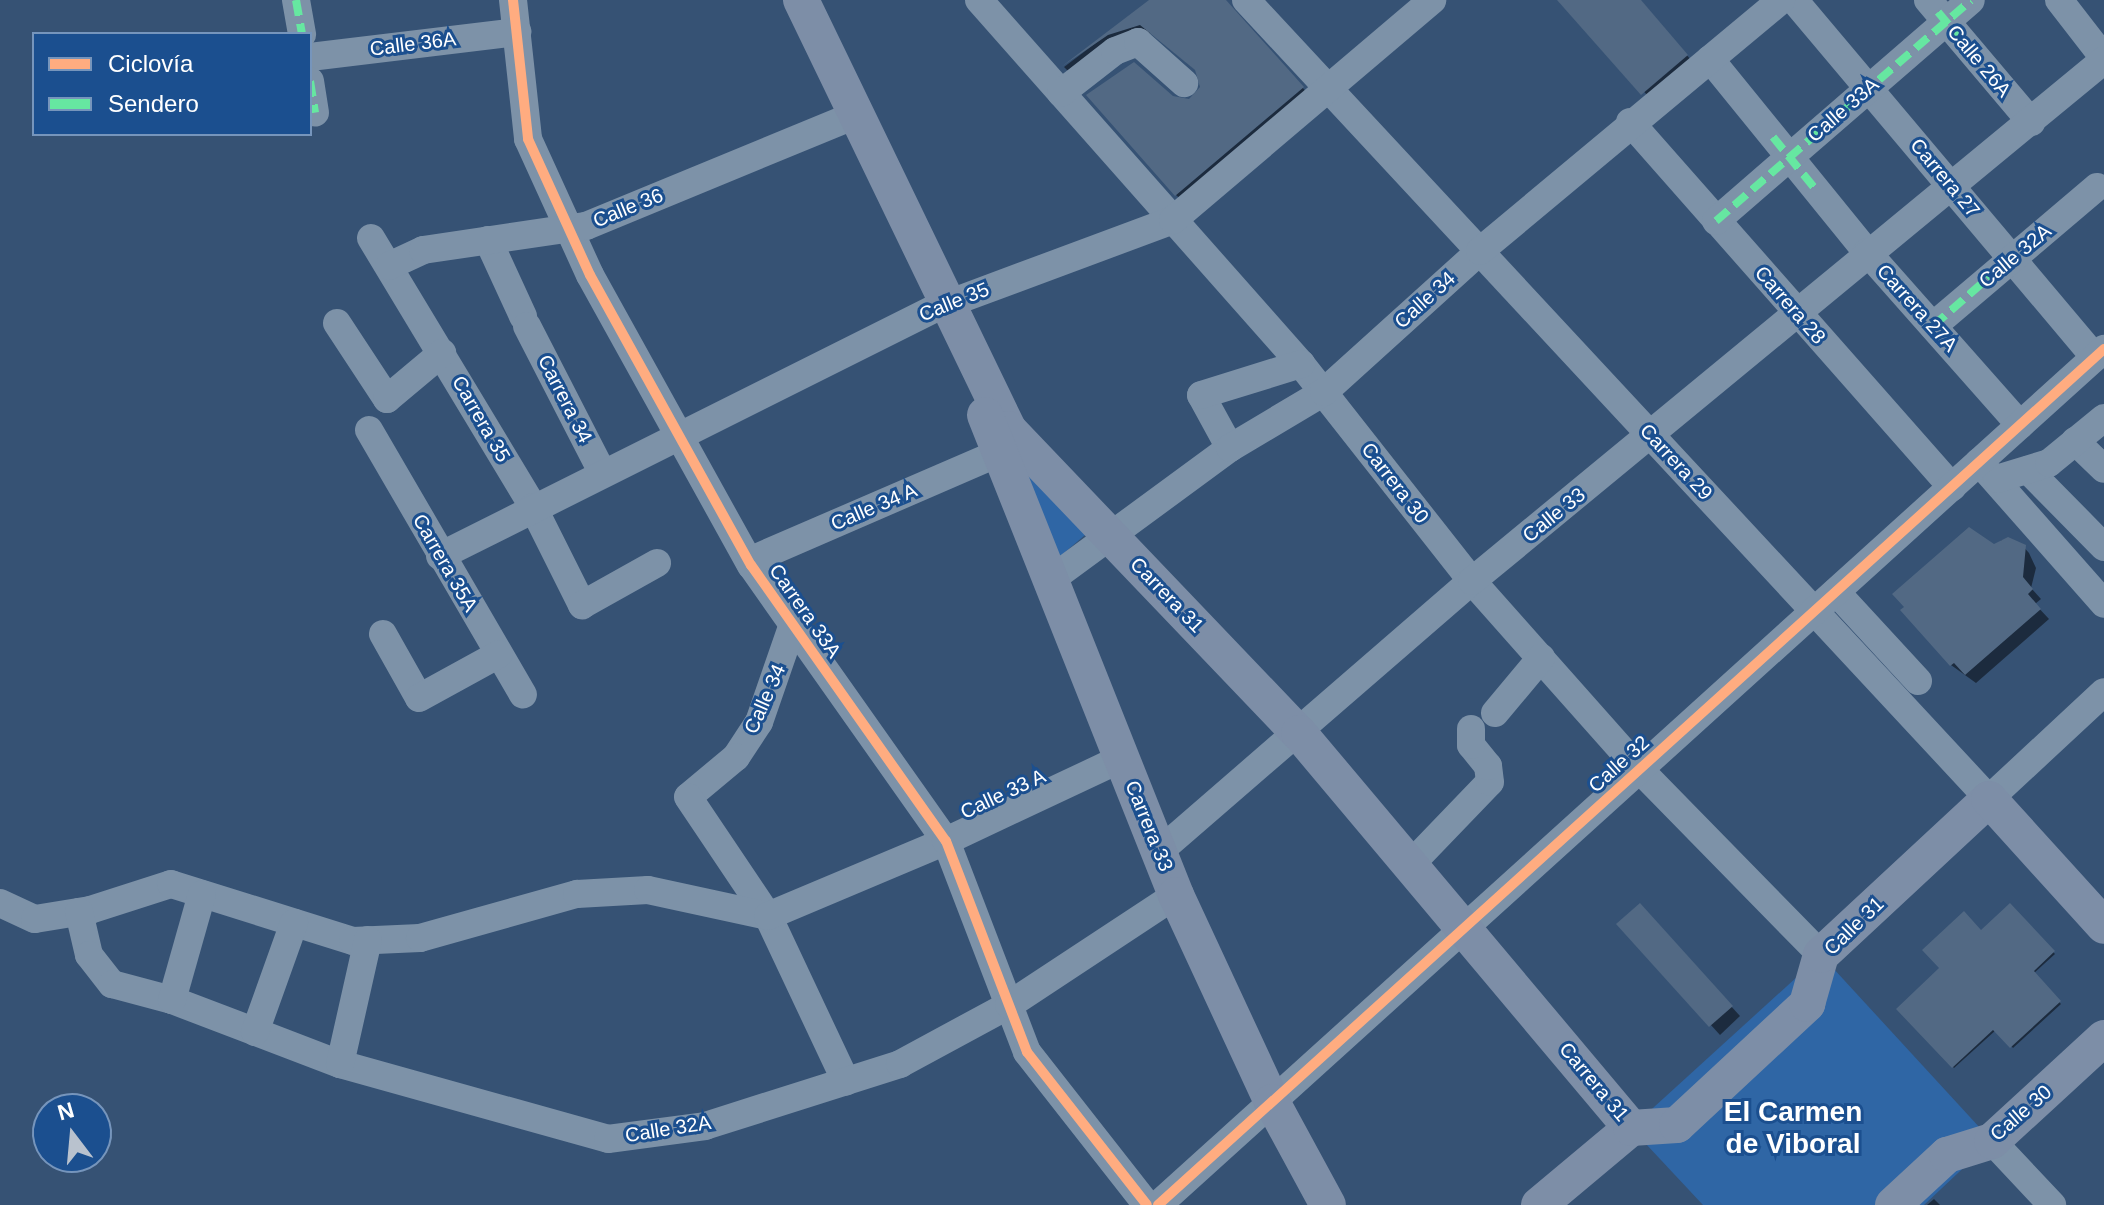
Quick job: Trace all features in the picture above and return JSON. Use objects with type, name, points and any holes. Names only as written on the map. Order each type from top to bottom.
[{"type":"main road","name":"Carrera 31","points":[[783,0],[849,118],[940,306],[1008,429],[1299,733],[1466,927],[1631,1128]]},
{"type":"main road","name":"Carrera 31","points":[[801,0],[849,118]]},
{"type":"main road","name":"Carrera 31","points":[[940,306],[997,445]]},
{"type":"main road","name":"Carrera 33","points":[[997,445],[1053,578],[1120,759],[1161,850],[1176,895],[1272,1102],[1328,1205]]},
{"type":"main road","name":"Carrera 29","points":[[1989,799],[2104,926]]},
{"type":"main road","name":"Calle 31","points":[[1631,1128],[1677,1125],[1807,1004],[1821,955],[1989,799]]},
{"type":"main road","name":"Calle 30","points":[[1893,1205],[1947,1155],[1992,1141],[2104,1038]]},
{"type":"main road","points":[[1539,1205],[1631,1128]]},
{"type":"street","points":[[296,0],[302,32]]},
{"type":"street","name":"Carrera 33A","points":[[513,0],[528,139],[569,228],[749,561],[946,841],[1027,1052],[1147,1205]]},
{"type":"street","name":"Carrera 30","points":[[979,0],[1301,364],[1472,581],[1640,770],[1821,955]]},
{"type":"street","name":"Carrera 29","points":[[1246,0],[1989,799]]},
{"type":"street","name":"Calle 35","points":[[440,556],[678,433],[940,306],[1173,220],[1327,87],[1404,10],[1432,0]]},
{"type":"street","name":"Calle 34","points":[[1053,578],[1108,533],[1230,448],[1324,392],[1480,251],[1630,122],[1781,0]]},
{"type":"street","name":"Carrera 27","points":[[1794,0],[2012,257],[2100,353]]},
{"type":"street","name":"Calle 33A","points":[[1716,221],[1781,147],[1868,88],[1943,18],[1971,0]]},
{"type":"street","points":[[2059,0],[2104,59]]},
{"type":"street","name":"Calle 26A","points":[[1943,18],[2031,122]]},
{"type":"street","name":"Calle 36A","points":[[312,57],[517,32]]},
{"type":"street","points":[[1061,93],[1115,51],[1138,42],[1184,83]]},
{"type":"street","points":[[1710,59],[1781,147]]},
{"type":"street","name":"Calle 33","points":[[1161,850],[1472,581],[1652,436],[1798,315],[1867,252],[2031,122],[2104,59]]},
{"type":"street","points":[[312,94],[315,113]]},
{"type":"street","name":"Calle 36","points":[[389,266],[423,250],[586,226],[849,118]]},
{"type":"street","name":"Carrera 28","points":[[1630,122],[1952,487]]},
{"type":"street","name":"Carrera 27A","points":[[1781,147],[1867,252],[2020,425]]},
{"type":"street","name":"Calle 32A","points":[[1933,326],[2097,187]]},
{"type":"street","name":"Carrera 35","points":[[371,238],[533,507],[582,605],[657,563]]},
{"type":"street","name":"Carrera 34","points":[[488,240],[525,321],[602,472]]},
{"type":"street","points":[[337,323],[387,399],[442,353]]},
{"type":"street","name":"Calle 32","points":[[1158,1205],[1952,487],[1988,471],[2020,425],[2100,353]]},
{"type":"street","points":[[1230,448],[1201,395],[1301,364]]},
{"type":"street","points":[[1988,471],[2028,470],[2049,463],[2104,418]]},
{"type":"street","name":"Carrera 35A","points":[[369,430],[523,695]]},
{"type":"street","points":[[2075,441],[2104,469]]},
{"type":"street","name":"Calle 34 A","points":[[749,561],[997,445]]},
{"type":"street","points":[[2028,470],[2104,547]]},
{"type":"street","points":[[1988,471],[2104,604]]},
{"type":"street","points":[[1836,592],[1918,681]]},
{"type":"street","name":"Calle 34","points":[[768,916],[688,797],[736,757],[759,722],[793,624]]},
{"type":"street","points":[[383,634],[419,698],[499,654]]},
{"type":"street","points":[[1412,863],[1490,782],[1488,766],[1471,745],[1483,721],[1541,658]]},
{"type":"street","name":"Calle 31","points":[[1989,799],[2101,699]]},
{"type":"street","name":"Calle 33 A","points":[[768,916],[946,841],[1120,759]]},
{"type":"street","points":[[0,903],[35,919],[79,912],[171,884],[353,941],[420,938],[475,926],[577,894],[648,890],[768,916],[846,1082]]},
{"type":"street","points":[[172,1000],[202,894]]},
{"type":"street","name":"Calle 32A","points":[[79,912],[89,955],[112,984],[172,1000],[340,1064],[608,1139],[705,1126],[900,1064],[1009,1005],[1176,895]]},
{"type":"street","points":[[255,1032],[294,923]]},
{"type":"street","points":[[340,1064],[368,940]]},
{"type":"street","points":[[1992,1141],[2052,1205]]},
{"type":"shaded area","points":[[1018,456],[1092,529],[1057,559]]},
{"type":"shaded area","points":[[1821,955],[1992,1141],[1924,1205],[1703,1205],[1631,1128]]},
{"type":"building","points":[[1149,0],[1226,0],[1304,87],[1175,196],[1086,95],[1134,62],[1173,96],[1189,99],[1200,87],[1195,70],[1140,25],[1108,35],[1061,67]]},
{"type":"building","points":[[1557,0],[1641,0],[1688,55],[1641,95]]},
{"type":"building","points":[[1969,527],[1994,544],[2008,537],[2026,545],[2023,577],[2033,589],[2028,594],[2041,609],[1965,675],[1954,663],[1950,666],[1900,610],[1904,607],[1892,594]]},
{"type":"building","points":[[1640,903],[1733,1006],[1709,1027],[1616,924]]},
{"type":"building","points":[[2010,903],[2055,951],[2034,971],[2061,1001],[2010,1048],[1993,1030],[1952,1068],[1896,1009],[1939,968],[1922,950],[1964,911],[1981,930]]},
{"type":"marked path","points":[[296,0],[302,32]]},
{"type":"marked path","points":[[1716,221],[1971,0]]},
{"type":"marked path","points":[[1938,12],[1961,39]]},
{"type":"marked path","points":[[312,94],[315,113]]},
{"type":"marked path","points":[[1773,137],[1816,190]]},
{"type":"marked path","points":[[1933,326],[2012,257]]},
{"type":"cycle path","points":[[513,0],[528,139],[590,275],[751,565],[946,841],[1027,1052],[1147,1205]]},
{"type":"cycle path","points":[[1158,1205],[2104,349]]},
{"type":"district","name":"El Carmen de Viboral","points":[[1793,1128]]}]
